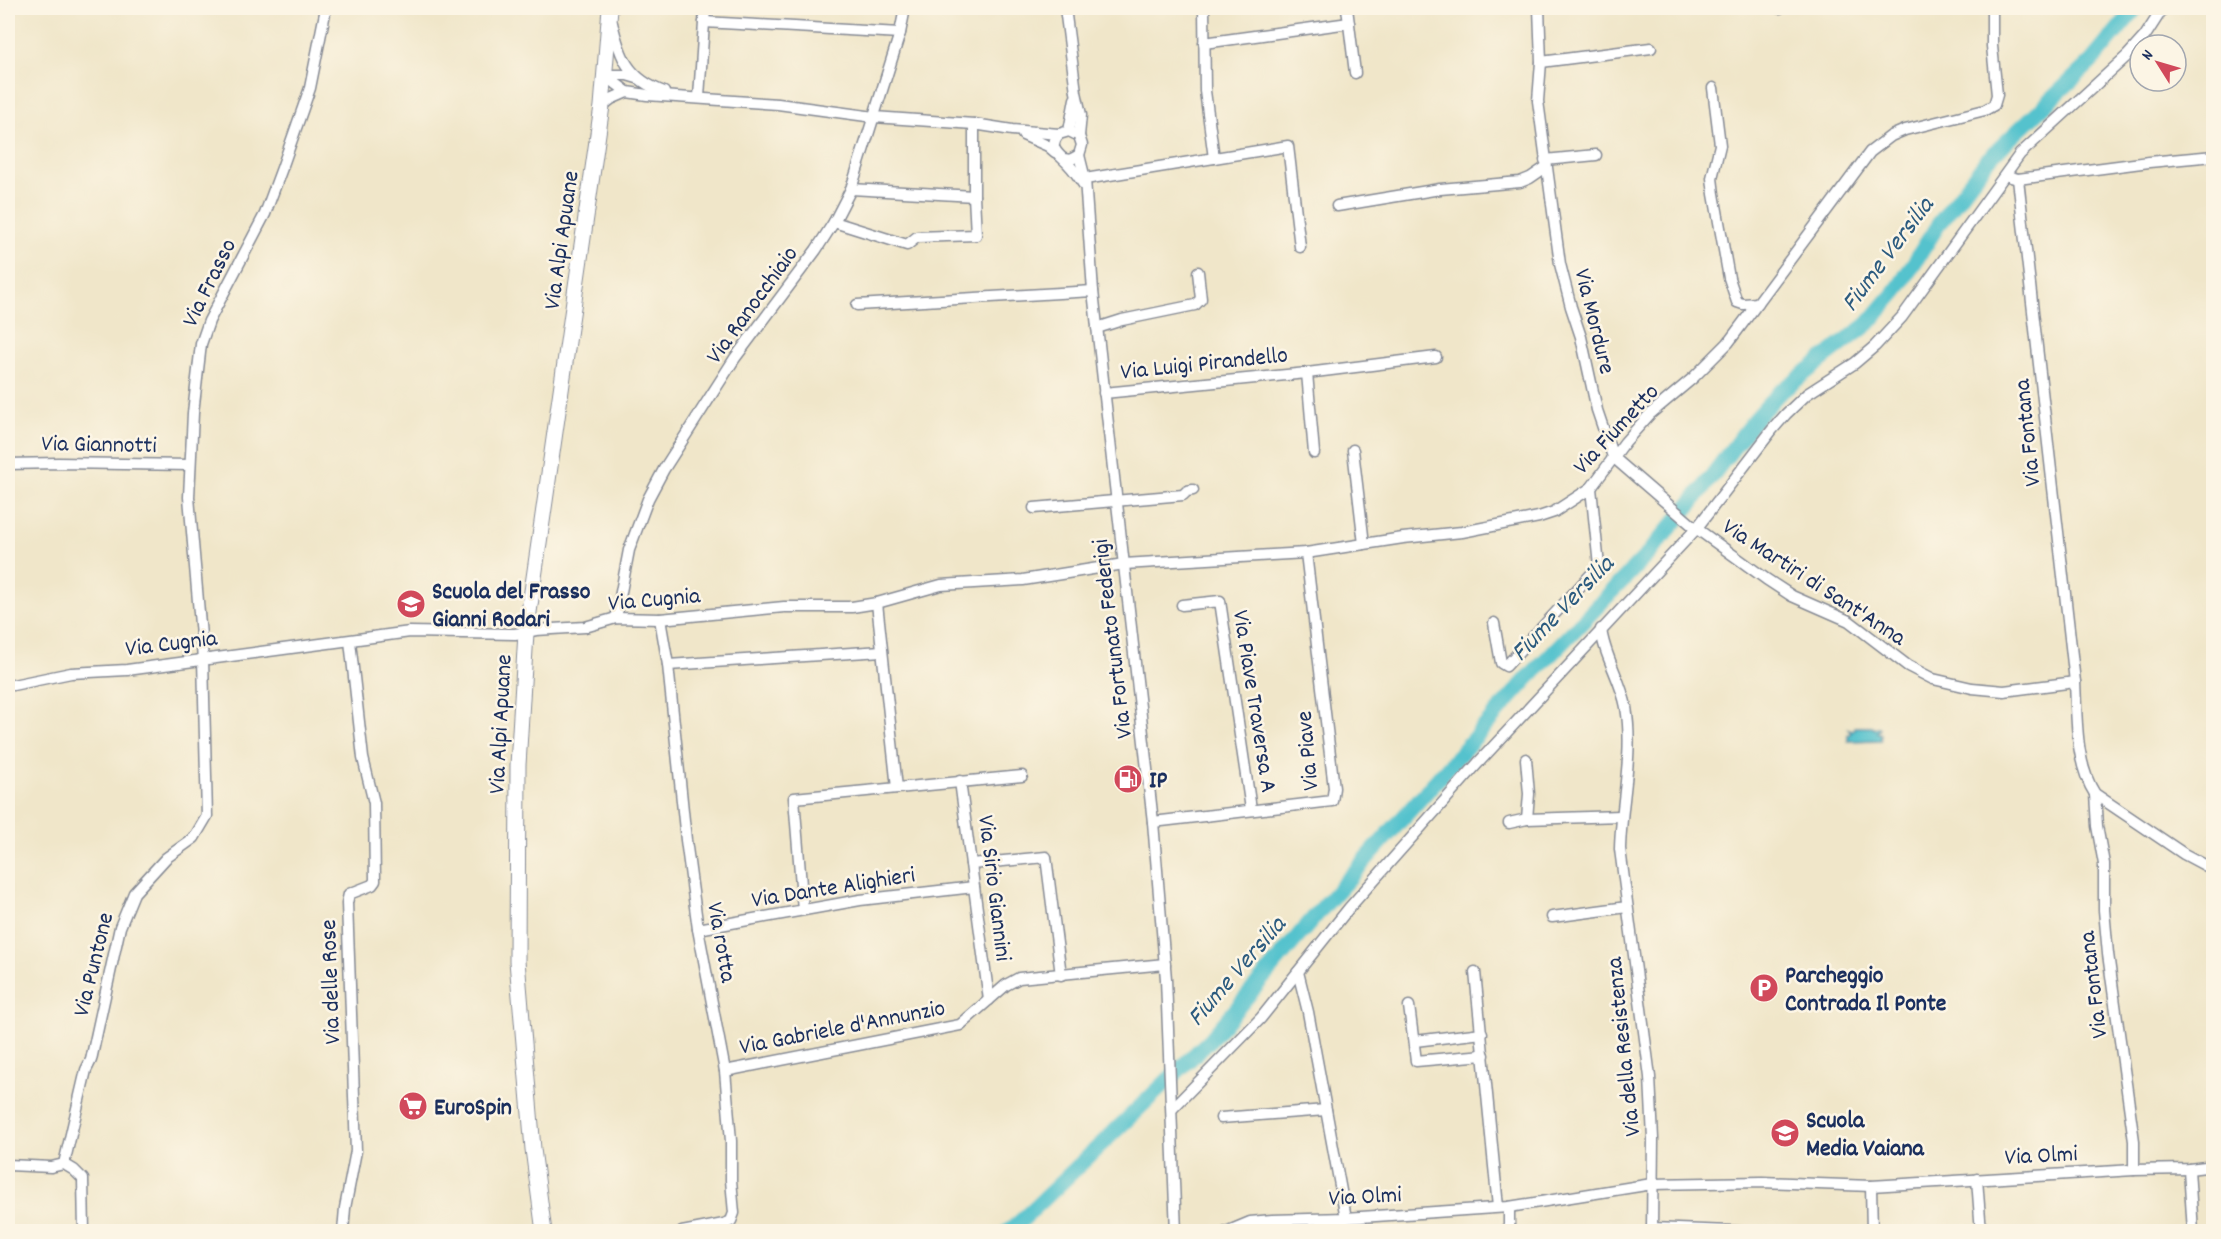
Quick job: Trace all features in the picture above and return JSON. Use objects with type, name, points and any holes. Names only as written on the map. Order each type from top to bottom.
[{"type":"main road","name":"Via Alpi Apuane","points":[[544,1232],[533,1149],[517,961],[518,765],[526,633],[602,106],[610,11]]},
{"type":"street","name":"Via Frasso","points":[[203,659],[189,497],[193,413],[201,344],[209,321],[265,214],[310,88],[326,8]]},
{"type":"street","points":[[699,97],[705,8]]},
{"type":"street","name":"Via Ranocchiaio","points":[[615,618],[629,550],[648,499],[664,469],[735,358],[816,250],[851,189],[900,33],[905,8]]},
{"type":"street","points":[[1065,8],[1076,92],[1069,134]]},
{"type":"street","points":[[1204,8],[1207,113],[1214,158]]},
{"type":"street","points":[[1347,8],[1355,73]]},
{"type":"street","name":"Via Mordure","points":[[1539,8],[1541,62],[1538,101],[1545,164],[1560,264],[1581,337],[1596,410],[1613,457],[1694,527]]},
{"type":"street","name":"Via Fiumetto","points":[[1124,564],[1306,553],[1462,532],[1522,521],[1554,512],[1591,488],[1613,457],[1650,414],[1693,378],[1728,344],[1870,152],[1891,136],[1905,130],[1986,110],[1994,105],[1997,95],[1992,46],[1992,8]]},
{"type":"street","points":[[1694,527],[1786,414],[1808,394],[1855,363],[1875,346],[1902,317],[1992,195],[2004,173],[2020,154],[2127,57],[2145,36],[2163,8]]},
{"type":"street","points":[[610,11],[620,54],[637,78]]},
{"type":"street","points":[[704,22],[900,33]]},
{"type":"street","points":[[1204,43],[1349,23]]},
{"type":"street","points":[[1541,62],[1651,48]]},
{"type":"street","points":[[605,75],[627,75],[637,78],[652,88],[676,96]]},
{"type":"street","points":[[605,75],[627,92]]},
{"type":"street","points":[[1713,88],[1720,145],[1712,178],[1730,278],[1737,302],[1758,303]]},
{"type":"street","points":[[602,106],[627,92],[699,97],[778,104],[874,117],[1069,134],[1082,146],[1079,155],[1075,158],[1060,156]]},
{"type":"street","points":[[834,222],[907,245],[917,237],[976,235],[974,124]]},
{"type":"street","points":[[1012,130],[1035,139],[1060,156],[1085,183],[1288,146],[1300,248]]},
{"type":"street","points":[[1060,156],[1054,142],[1069,134]]},
{"type":"street","name":"Via Fortunato Federigi","points":[[1079,155],[1085,183],[1093,291],[1153,822],[1165,964],[1176,1232]]},
{"type":"street","points":[[1337,206],[1440,189],[1520,182],[1530,178],[1545,164],[1596,155]]},
{"type":"street","points":[[2004,173],[2018,179],[2214,156]]},
{"type":"street","name":"Via Fontana","points":[[2018,179],[2075,682]]},
{"type":"street","points":[[851,189],[974,196]]},
{"type":"street","points":[[1097,328],[1122,320],[1195,305],[1201,299],[1198,272]]},
{"type":"street","points":[[857,305],[1093,291]]},
{"type":"street","name":"Via Luigi Pirandello","points":[[1104,393],[1307,373],[1436,357]]},
{"type":"street","name":"Via Luigi Pirandello","points":[[1307,373],[1314,453]]},
{"type":"street","points":[[1353,450],[1364,544]]},
{"type":"street","name":"Via Giannotti","points":[[8,464],[190,465]]},
{"type":"street","points":[[1494,623],[1501,663],[1506,666],[1599,566],[1591,488]]},
{"type":"street","points":[[1034,508],[1184,495],[1187,491],[1193,490]]},
{"type":"street","name":"Via Martiri di Sant'Anna","points":[[1172,1109],[1261,1018],[1329,932],[1388,863],[1694,527],[1792,596],[1849,621],[1908,666],[1933,679],[1972,688],[2004,691],[2075,682]]},
{"type":"street","name":"Via Piave","points":[[1153,822],[1332,801],[1334,789],[1306,553]]},
{"type":"street","name":"Via Cugnia","points":[[8,686],[71,673],[127,670],[410,632],[526,633],[536,630],[585,627],[615,618],[660,620],[784,608],[852,607],[877,603],[941,585],[1023,580],[1124,564]]},
{"type":"street","name":"Via Piave Traversa A","points":[[1182,605],[1220,601],[1251,809]]},
{"type":"street","points":[[877,603],[897,788]]},
{"type":"street","name":"Via rotta","points":[[660,620],[668,665],[686,840],[698,929],[725,1071],[732,1141],[731,1180],[734,1213],[731,1221],[682,1232]]},
{"type":"street","name":"Via della Resistenza","points":[[1601,629],[1604,647],[1615,669],[1626,704],[1628,721],[1629,759],[1621,816],[1620,849],[1650,1077],[1653,1138],[1652,1184]]},
{"type":"street","name":"Via delle Rose","points":[[343,1232],[356,1150],[347,903],[349,894],[372,885],[375,880],[374,803],[363,758],[350,641]]},
{"type":"street","points":[[668,665],[882,651]]},
{"type":"street","name":"Via Puntone","points":[[64,1164],[86,1070],[91,1060],[120,927],[134,893],[166,858],[194,838],[207,816],[203,659]]},
{"type":"street","points":[[2075,682],[2079,745],[2088,783],[2095,794],[2184,854],[2214,870]]},
{"type":"street","points":[[1526,759],[1529,794],[1527,819]]},
{"type":"street","points":[[804,910],[794,798],[1022,776]]},
{"type":"street","name":"Via Sirio Giannini","points":[[960,781],[989,1000]]},
{"type":"street","name":"Via Fontana","points":[[2095,794],[2097,826],[2104,864],[2104,910],[2108,954],[2134,1141],[2134,1170]]},
{"type":"street","points":[[1509,824],[1527,819],[1621,816]]},
{"type":"street","points":[[971,864],[1046,857],[1061,975]]},
{"type":"street","name":"Via Dante Alighieri","points":[[698,929],[860,900],[974,887]]},
{"type":"street","points":[[1552,917],[1627,907]]},
{"type":"street","name":"Via Gabriele d'Annunzio","points":[[725,1071],[960,1025],[1006,985],[1019,978],[1165,964]]},
{"type":"street","points":[[1298,972],[1346,1218]]},
{"type":"street","points":[[1475,972],[1484,1055],[1509,1232]]},
{"type":"street","points":[[1409,1006],[1416,1061],[1484,1055]]},
{"type":"street","points":[[1415,1041],[1482,1033]]},
{"type":"street","points":[[1221,1118],[1326,1110]]},
{"type":"street","points":[[8,1166],[51,1167],[64,1164],[74,1170],[82,1179],[84,1232]]},
{"type":"street","name":"Via Olmi","points":[[1226,1232],[1250,1222],[1504,1207],[1652,1184],[1762,1182],[1871,1186],[2214,1166]]},
{"type":"street","points":[[2189,1169],[2193,1232]]},
{"type":"street","points":[[1977,1179],[1981,1232]]},
{"type":"street","points":[[1652,1184],[1652,1228],[1756,1232]]},
{"type":"street","points":[[1871,1186],[1872,1232]]},
{"type":"water","points":[[1855,727],[1873,727],[1874,729],[1878,727],[1880,729],[1877,732],[1881,734],[1881,740],[1848,741],[1848,735],[1851,733],[1848,729],[1854,730]]},
{"type":"waterway","name":"Fiume Versilia","points":[[1007,1232],[1211,1039],[1317,914],[1528,678],[1646,556],[1693,501],[1751,424],[1778,394],[1868,324],[1897,290],[1938,225],[1987,160],[2091,62],[2136,8]]},
{"type":"place","name":"Scuola del Frasso Gianni Rodari","points":[[411,604]]},
{"type":"place","name":"IP","points":[[1128,779]]},
{"type":"place","name":"Parcheggio Contrada Il Ponte","points":[[1764,988]]},
{"type":"place","name":"EuroSpin","points":[[413,1106]]},
{"type":"place","name":"Scuola Media Vaiana","points":[[1785,1133]]}]
